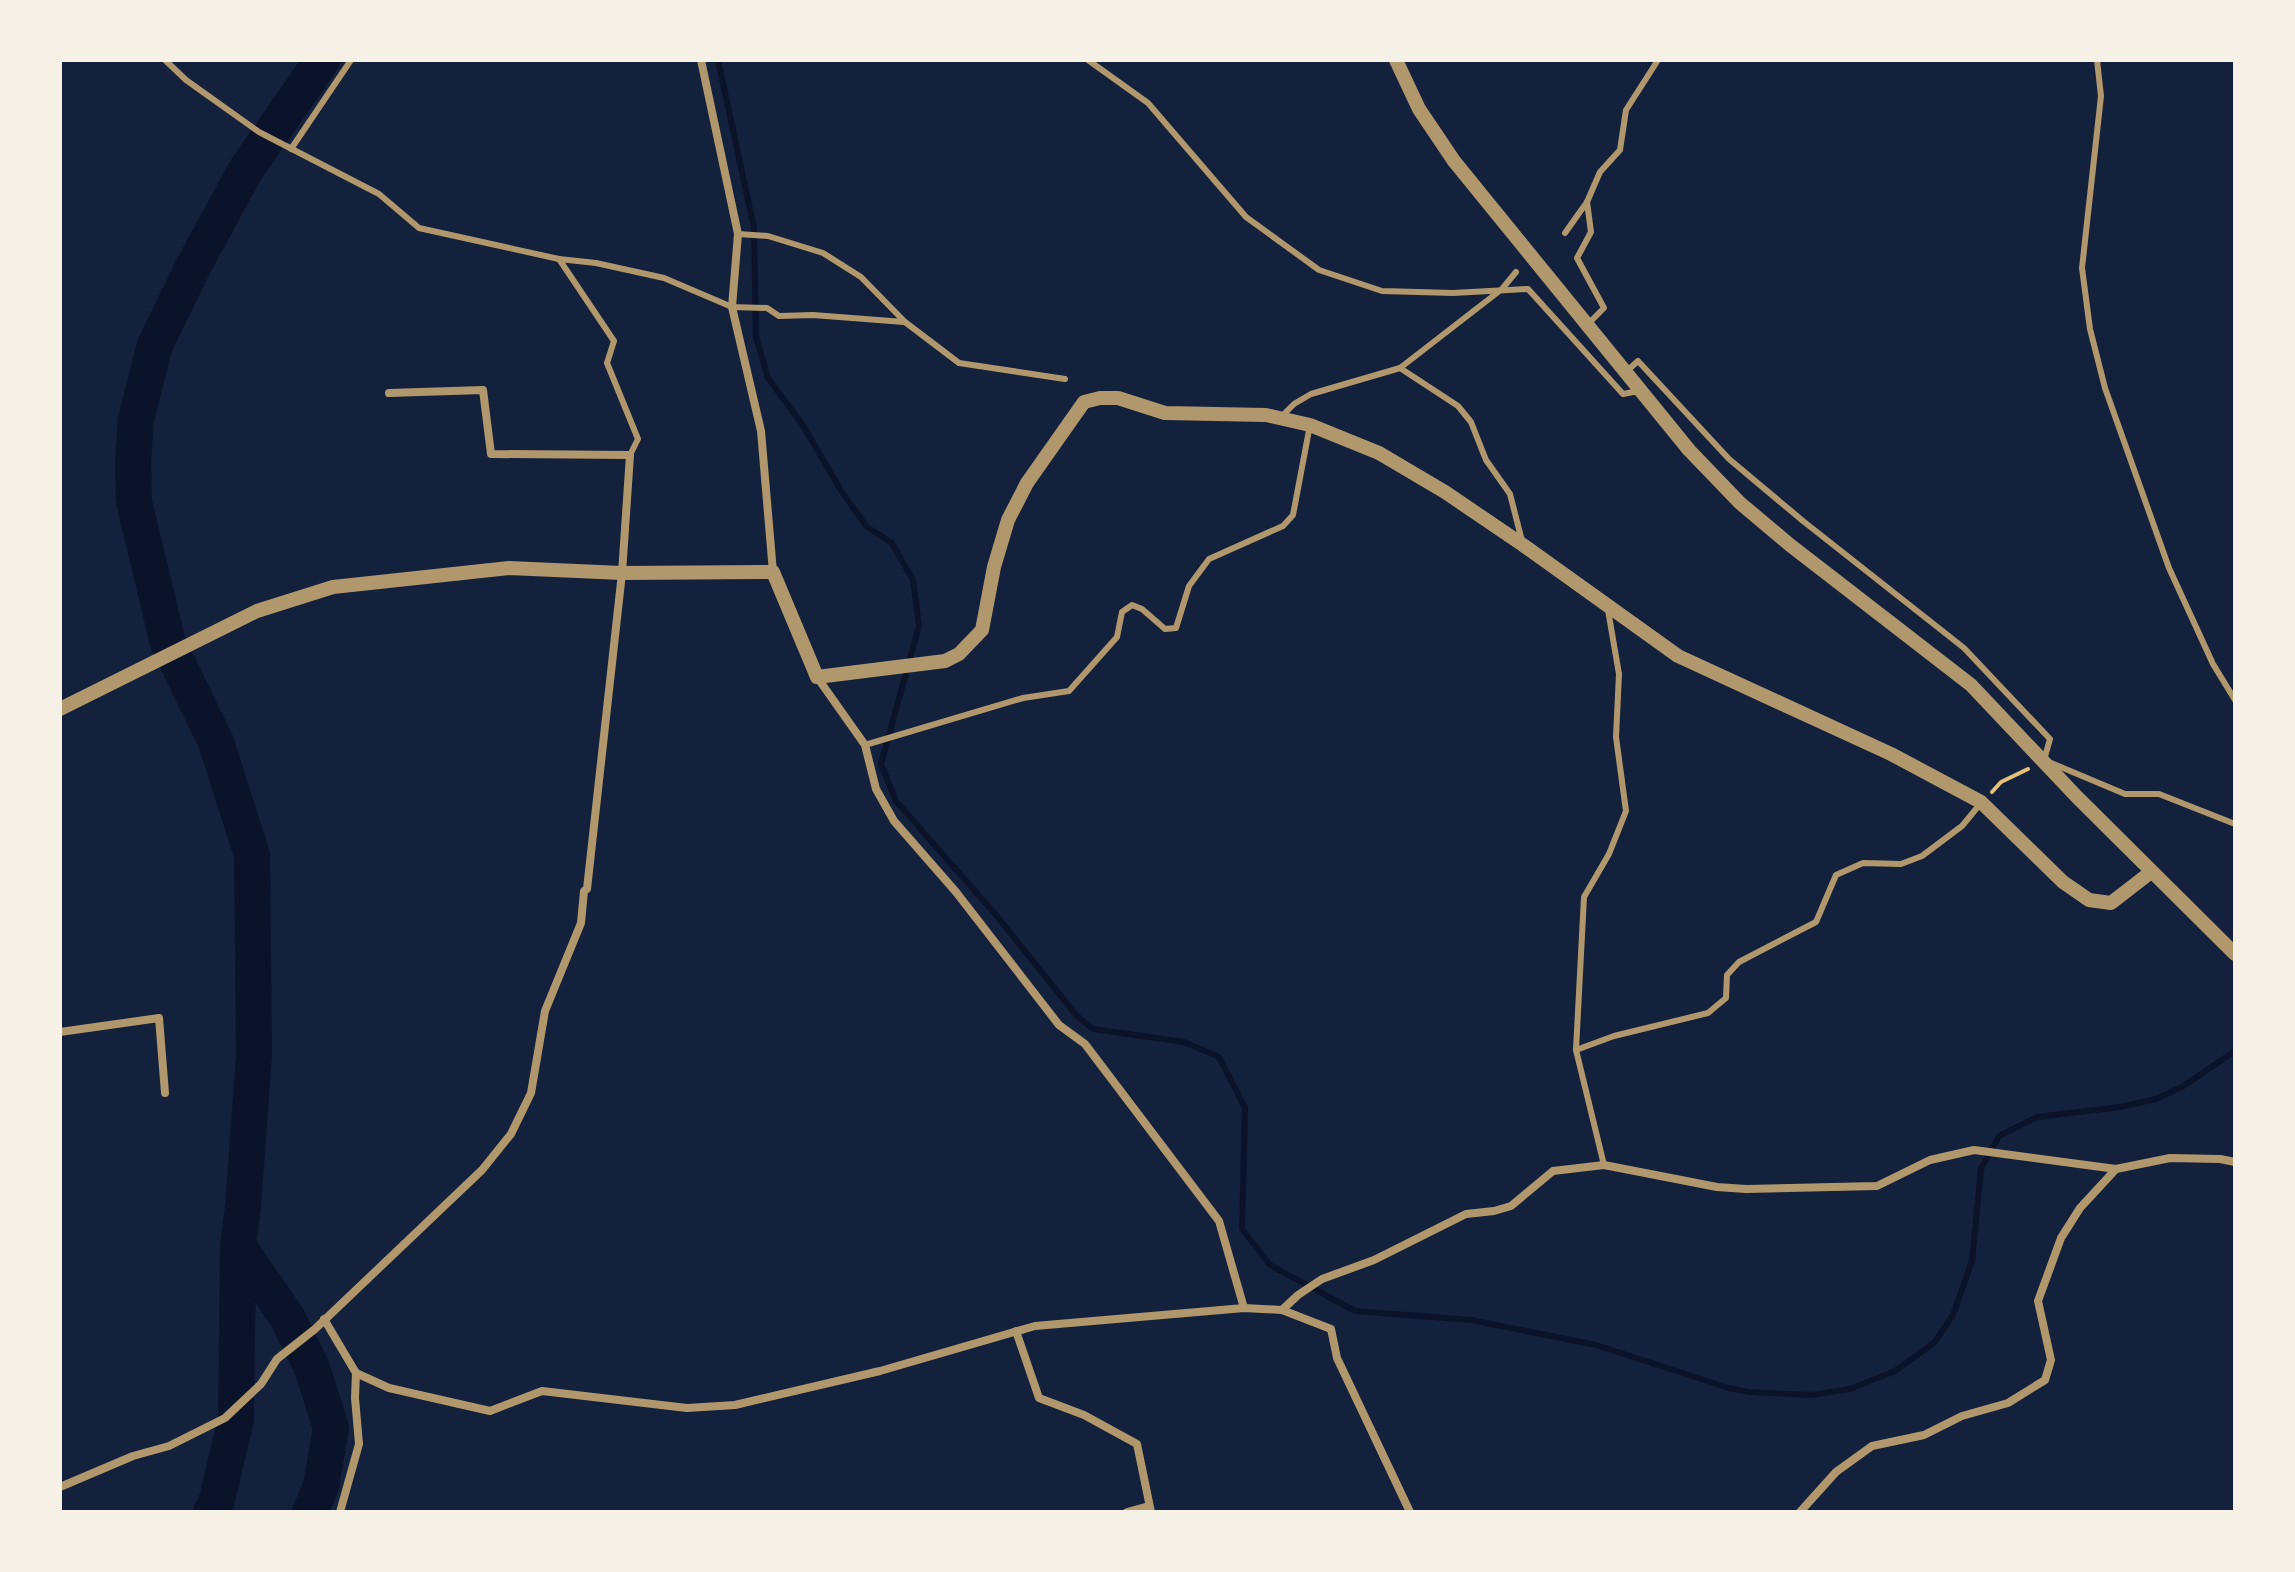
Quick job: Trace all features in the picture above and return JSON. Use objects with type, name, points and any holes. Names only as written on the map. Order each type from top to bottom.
[{"type":"street","points":[[701,60],[738,234],[733,307],[761,431],[773,572],[817,677],[868,744],[876,789],[894,821],[956,892],[1059,1025],[1085,1044],[1219,1221],[1244,1308]]},
{"type":"street","points":[[1396,60],[1419,109],[1454,161],[1689,450],[1740,503],[1790,545],[1971,685],[2151,872],[2235,954]]},
{"type":"street","points":[[60,1487],[133,1456],[169,1446],[225,1418],[261,1384],[277,1359],[315,1329],[482,1170],[511,1134],[531,1093],[545,1011],[581,923],[622,573],[630,455],[491,454],[483,390],[389,393]]},
{"type":"street","points":[[817,677],[945,661],[959,654],[977,638],[987,616],[994,567],[1008,520],[1027,483],[1084,402],[1118,398],[1165,413],[1231,413],[1279,418],[1310,425],[1379,453],[1445,492],[1678,656],[1891,754],[1981,802],[2063,882],[2089,900],[2111,903],[2151,872]]},
{"type":"street","points":[[60,709],[257,611],[333,587],[509,568],[622,573],[773,572]]},
{"type":"street","points":[[60,1032],[159,1018],[165,1093]]},
{"type":"street","points":[[1282,1310],[1322,1279],[1374,1260],[1466,1214],[1511,1206],[1553,1171],[1604,1165],[1717,1187],[1877,1186],[1930,1160],[1976,1151],[2116,1169],[2170,1158],[2235,1162]]},
{"type":"street","points":[[1800,1512],[1836,1472],[1872,1446],[1924,1435],[1962,1416],[2008,1403],[2045,1380],[2051,1360],[2038,1301],[2061,1238],[2080,1208],[2116,1169]]},
{"type":"street","points":[[356,1373],[389,1388],[490,1411],[542,1391],[687,1408],[723,1406],[880,1371],[1035,1326],[1244,1308],[1282,1310],[1331,1329],[1337,1358],[1410,1512]]},
{"type":"street","points":[[324,1319],[356,1373],[359,1444],[340,1512]]},
{"type":"street","points":[[1016,1331],[1039,1398],[1084,1415],[1137,1444],[1150,1509],[1127,1512]]},
{"type":"lane","points":[[165,60],[186,80],[259,132],[379,194],[419,228],[664,278],[733,307],[767,308],[779,316],[813,315],[905,322]]},
{"type":"lane","points":[[291,149],[351,60]]},
{"type":"lane","points":[[1088,60],[1148,103],[1246,217],[1319,270],[1382,291],[1453,293],[1528,289],[1623,394],[1641,391]]},
{"type":"lane","points":[[1565,233],[1587,202],[1600,172],[1620,150],[1626,110],[1658,60]]},
{"type":"lane","points":[[2097,60],[2101,96],[2082,268],[2090,329],[2109,400],[2169,568],[2213,664],[2235,700]]},
{"type":"lane","points":[[1587,202],[1591,232],[1577,258],[1604,308],[1587,325]]},
{"type":"lane","points":[[738,234],[768,236],[823,253],[861,277],[905,322],[959,363],[1065,379]]},
{"type":"lane","points":[[559,259],[614,341],[607,363],[638,439],[630,455]]},
{"type":"lane","points":[[1279,418],[1311,394],[1400,368],[1502,289],[1516,272]]},
{"type":"lane","points":[[1625,373],[1638,361],[1729,459],[1964,648],[2050,739],[2044,760],[2125,794],[2159,794],[2235,824]]},
{"type":"lane","points":[[1400,368],[1458,406],[1471,422],[1486,460],[1510,494],[1523,545]]},
{"type":"lane","points":[[868,744],[1023,698],[1069,691],[1117,637],[1122,612],[1132,605],[1142,609],[1165,629],[1176,628],[1189,586],[1209,559],[1283,526],[1293,515],[1310,425]]},
{"type":"lane","points":[[1604,1165],[1576,1050],[1584,897],[1609,854],[1626,811],[1616,737],[1619,674],[1607,607]]},
{"type":"lane","points":[[1576,1050],[1614,1036],[1708,1013],[1726,998],[1727,975],[1739,962],[1816,922],[1836,875],[1863,863],[1901,864],[1922,856],[1962,826],[1981,802]]},
{"type":"path","points":[[1981,802],[2001,782],[2044,760]]},
{"type":"waterway","points":[[310,1512],[321,1486],[331,1428],[312,1368],[287,1317],[238,1246],[254,1055],[252,855],[216,742],[168,643],[134,502],[133,463],[136,419],[155,345],[245,171],[322,60]]},
{"type":"waterway","points":[[718,60],[754,228],[756,337],[768,378],[802,424],[842,492],[867,527],[892,543],[913,580],[919,626],[881,764],[896,801],[996,915],[1077,1016],[1093,1029],[1184,1042],[1219,1057],[1245,1108],[1242,1229],[1270,1265],[1355,1311],[1471,1320],[1596,1345],[1749,1392],[1812,1395],[1850,1389],[1895,1371],[1934,1343],[1953,1315],[1972,1261],[1981,1169],[1999,1136],[2037,1117],[2120,1107],[2156,1099],[2182,1087],[2235,1051]]},
{"type":"waterway","points":[[211,1512],[216,1503],[236,1420],[238,1246]]}]
